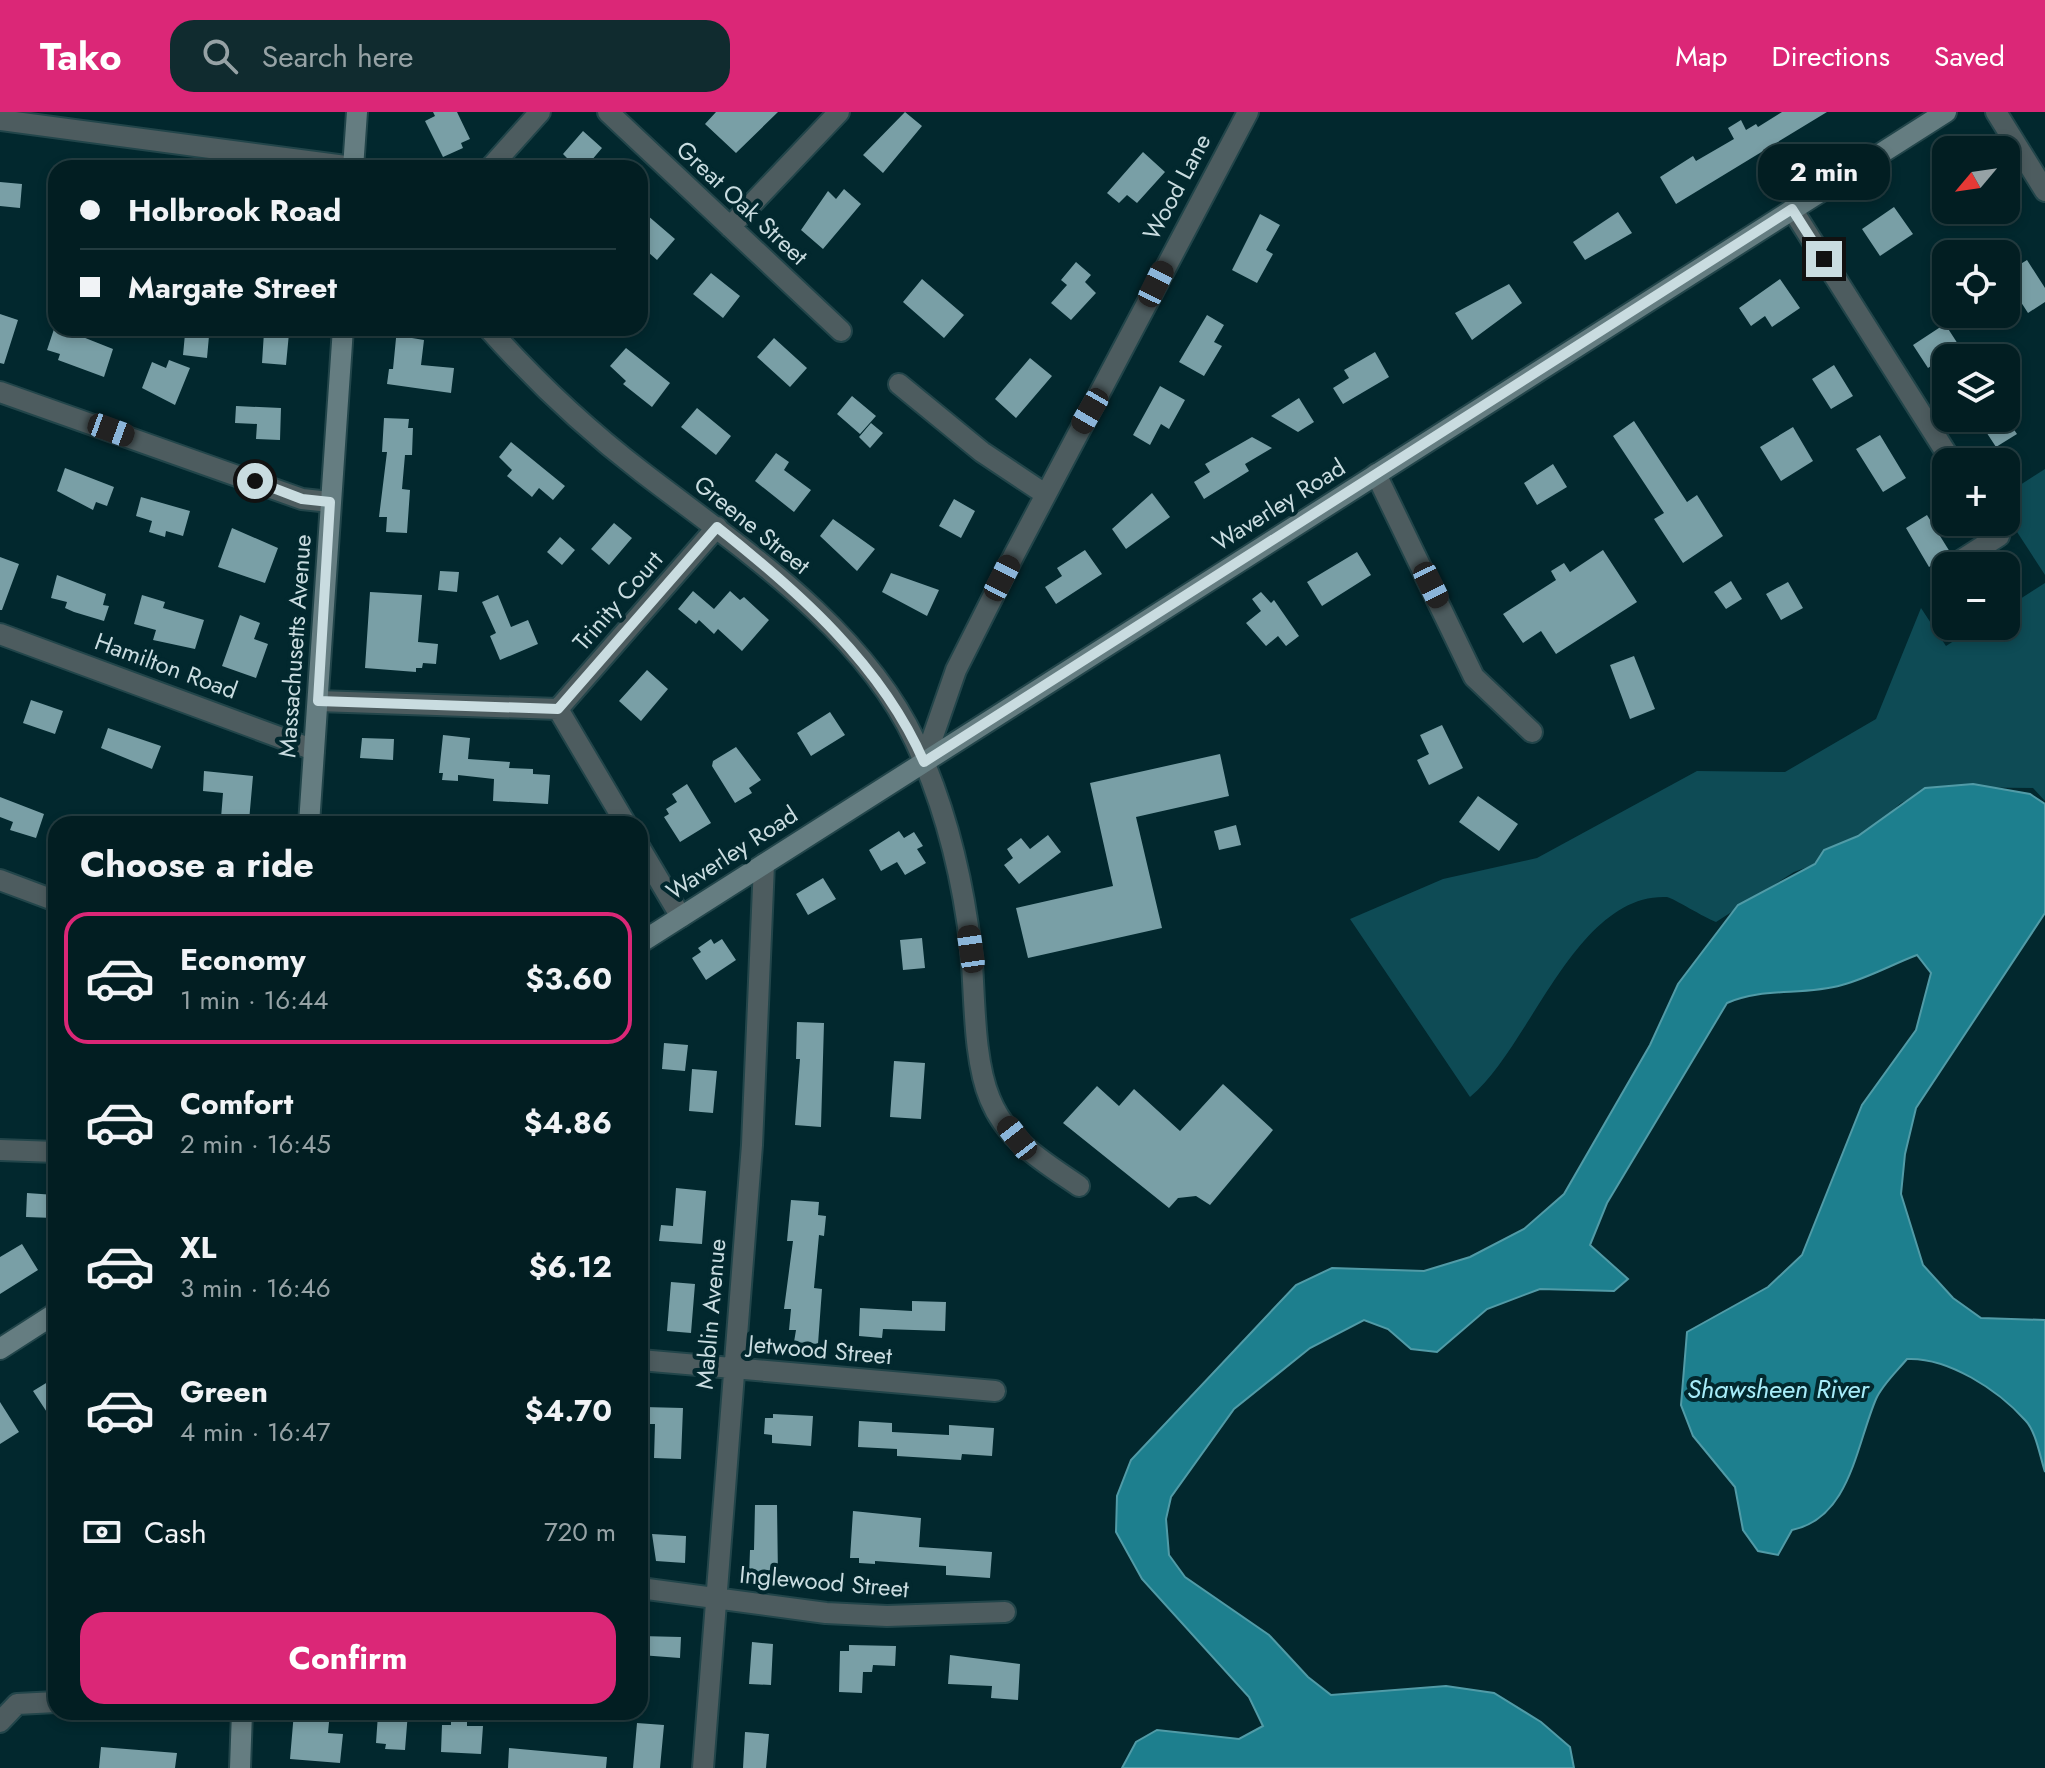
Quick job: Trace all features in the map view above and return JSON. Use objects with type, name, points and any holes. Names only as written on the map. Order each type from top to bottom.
[{"type":"main road","points":[[354,160],[357,112]]},
{"type":"main road","name":"Waverley Road","points":[[648,938],[1946,112]]},
{"type":"main road","name":"Massachusetts Avenue","points":[[310,816],[342,336]]},
{"type":"main road","points":[[0,1349],[48,1318]]},
{"type":"main road","points":[[240,1768],[242,1720]]},
{"type":"street","points":[[497,160],[540,112]]},
{"type":"street","name":"Great Oak Street","points":[[608,112],[841,331]]},
{"type":"street","points":[[730,227],[839,112]]},
{"type":"street","name":"Wood Lane","points":[[924,762],[956,670],[1045,494],[1248,112]]},
{"type":"street","points":[[1996,112],[2045,191]]},
{"type":"street","points":[[14,118],[305,160]]},
{"type":"street","points":[[1792,209],[1943,448]]},
{"type":"street","name":"Greene Street","points":[[496,336],[580,422],[786,583],[844,641],[898,711],[924,762],[948,832],[963,897],[977,1039],[989,1099],[1028,1153],[1079,1186]]},
{"type":"street","points":[[899,384],[982,452],[1045,494]]},
{"type":"street","points":[[0,392],[302,499],[330,502]]},
{"type":"street","points":[[1376,474],[1474,677],[1532,732]]},
{"type":"street","name":"Trinity Court","points":[[558,709],[717,527]]},
{"type":"street","points":[[1974,552],[1999,536]]},
{"type":"street","name":"Hamilton Road","points":[[0,634],[314,750]]},
{"type":"street","points":[[318,701],[558,709],[621,816]]},
{"type":"street","points":[[648,861],[681,917]]},
{"type":"street","name":"Mablin Avenue","points":[[703,1768],[752,1133],[764,864]]},
{"type":"street","points":[[0,880],[48,898]]},
{"type":"street","points":[[0,1150],[48,1152]]},
{"type":"street","name":"Jetwood Street","points":[[648,1361],[995,1391]]},
{"type":"street","name":"Inglewood Street","points":[[648,1589],[880,1616],[1005,1612]]},
{"type":"street","points":[[0,1722],[8,1700],[48,1702]]},
{"type":"shaded area","points":[[2045,469],[2045,575],[2020,536],[2020,485]]},
{"type":"shaded area","points":[[2045,583],[2045,801],[2033,788],[1936,787],[1901,803],[1872,828],[1833,847],[1813,865],[1794,872],[1716,922],[1667,897],[1635,902],[1606,920],[1580,946],[1492,1074],[1470,1097],[1350,919],[1443,879],[1537,858],[1697,771],[1785,772],[1876,719],[1921,608],[1932,625],[1932,640],[1942,640],[1946,646],[1955,640],[2020,640],[2020,599]]},
{"type":"water","name":"Shawsheen River","points":[[1973,784],[2030,794],[2045,804],[2045,913],[1916,1108],[1905,1154],[1901,1194],[1923,1265],[1953,1298],[1981,1318],[2045,1320],[2045,1472],[2029,1425],[2001,1398],[1987,1387],[1939,1363],[1907,1359],[1879,1394],[1848,1478],[1827,1511],[1811,1523],[1792,1530],[1778,1555],[1758,1551],[1743,1530],[1735,1487],[1693,1436],[1681,1405],[1687,1332],[1768,1287],[1802,1255],[1862,1105],[1916,1030],[1931,973],[1917,955],[1842,985],[1740,998],[1727,1003],[1607,1203],[1590,1245],[1628,1279],[1614,1291],[1540,1289],[1487,1309],[1437,1352],[1411,1349],[1388,1329],[1364,1320],[1310,1348],[1234,1409],[1171,1497],[1166,1519],[1169,1555],[1185,1577],[1269,1635],[1308,1677],[1331,1695],[1446,1686],[1494,1693],[1541,1722],[1570,1747],[1574,1768],[1122,1768],[1136,1742],[1157,1730],[1239,1739],[1263,1726],[1249,1697],[1142,1579],[1116,1532],[1117,1496],[1131,1460],[1296,1285],[1332,1268],[1424,1271],[1470,1257],[1524,1229],[1564,1194],[1650,1045],[1678,984],[1738,905],[1815,864],[1824,850],[1858,836],[1925,788]]},
{"type":"building","points":[[433,112],[457,112],[470,139],[461,143],[463,148],[443,157],[425,121],[435,116]]},
{"type":"building","points":[[716,112],[778,112],[736,153],[705,124]]},
{"type":"building","points":[[905,112],[922,126],[883,173],[863,155]]},
{"type":"building","points":[[1782,112],[1827,112],[1676,204],[1660,177],[1693,156],[1696,161],[1734,139],[1728,128],[1741,120],[1746,130],[1756,124],[1758,127]]},
{"type":"building","points":[[583,131],[602,148],[592,160],[567,160],[563,154]]},
{"type":"building","points":[[1143,152],[1165,172],[1137,203],[1127,195],[1119,203],[1107,193]]},
{"type":"building","points":[[0,182],[22,184],[20,208],[0,206]]},
{"type":"building","points":[[844,189],[861,204],[823,249],[801,230],[828,191],[836,199]]},
{"type":"building","points":[[1894,207],[1913,234],[1880,256],[1862,229]]},
{"type":"building","points":[[1618,212],[1632,233],[1585,260],[1573,242]]},
{"type":"building","points":[[1260,214],[1280,225],[1266,250],[1273,254],[1257,283],[1232,270]]},
{"type":"building","points":[[648,216],[675,239],[657,260],[648,252]]},
{"type":"building","points":[[2027,260],[2045,288],[2045,302],[2028,313],[2020,301],[2020,264]]},
{"type":"building","points":[[1076,262],[1091,275],[1085,282],[1096,293],[1071,320],[1051,303],[1067,285],[1061,280]]},
{"type":"building","points":[[711,273],[740,296],[723,318],[693,294]]},
{"type":"building","points":[[922,279],[964,315],[944,338],[903,302]]},
{"type":"building","points":[[1780,279],[1800,308],[1772,327],[1765,316],[1751,326],[1739,308]]},
{"type":"building","points":[[1509,284],[1522,303],[1472,340],[1455,313]]},
{"type":"building","points":[[0,314],[18,320],[4,364],[0,363]]},
{"type":"building","points":[[1207,315],[1224,325],[1214,342],[1222,346],[1204,376],[1179,362]]},
{"type":"building","points":[[1939,328],[1948,328],[1958,344],[1932,344],[1932,365],[1928,368],[1913,345]]},
{"type":"building","points":[[52,336],[80,336],[113,349],[104,377],[58,360],[60,354],[47,350]]},
{"type":"building","points":[[185,336],[209,336],[207,358],[183,355]]},
{"type":"building","points":[[264,336],[289,336],[286,365],[262,363]]},
{"type":"building","points":[[396,336],[424,340],[421,365],[454,368],[451,393],[387,384],[389,369],[393,369]]},
{"type":"building","points":[[774,338],[807,368],[790,387],[757,357]]},
{"type":"building","points":[[626,348],[670,383],[652,407],[623,384],[626,381],[610,366]]},
{"type":"building","points":[[1375,352],[1389,377],[1343,404],[1333,388],[1349,378],[1344,370]]},
{"type":"building","points":[[1030,358],[1052,376],[1016,418],[995,399]]},
{"type":"building","points":[[169,360],[190,368],[175,405],[142,388],[152,362],[166,368]]},
{"type":"building","points":[[1834,365],[1853,396],[1831,409],[1812,379]]},
{"type":"building","points":[[1160,386],[1185,400],[1169,429],[1161,424],[1150,445],[1133,435]]},
{"type":"building","points":[[852,396],[876,416],[860,434],[837,414]]},
{"type":"building","points":[[1299,398],[1314,422],[1298,432],[1271,416]]},
{"type":"building","points":[[236,406],[281,408],[280,440],[256,439],[257,424],[235,423]]},
{"type":"building","points":[[697,408],[731,436],[716,455],[681,427]]},
{"type":"building","points":[[384,418],[409,419],[408,428],[413,428],[412,455],[405,455],[402,489],[410,490],[407,533],[386,532],[387,517],[379,517],[387,452],[382,452]]},
{"type":"building","points":[[1634,421],[1687,502],[1697,495],[1723,536],[1683,563],[1654,519],[1664,513],[1613,436]]},
{"type":"building","points":[[871,423],[883,433],[870,448],[859,437]]},
{"type":"building","points":[[1793,427],[1813,461],[1781,481],[1760,447]]},
{"type":"building","points":[[1986,432],[2016,432],[2017,434],[1996,447]]},
{"type":"building","points":[[1880,435],[1906,478],[1883,492],[1856,449]]},
{"type":"building","points":[[1252,437],[1272,448],[1245,464],[1249,471],[1204,499],[1194,482],[1210,472],[1205,464]]},
{"type":"building","points":[[511,442],[565,486],[553,500],[539,488],[532,497],[507,476],[512,470],[499,457]]},
{"type":"building","points":[[776,453],[789,462],[784,470],[811,490],[794,512],[755,481]]},
{"type":"building","points":[[1553,464],[1567,487],[1537,505],[1524,483]]},
{"type":"building","points":[[65,468],[114,487],[107,506],[96,502],[93,510],[57,491]]},
{"type":"building","points":[[1152,493],[1170,517],[1126,549],[1112,529]]},
{"type":"building","points":[[141,497],[190,511],[183,536],[166,531],[165,537],[149,532],[152,521],[136,516]]},
{"type":"building","points":[[954,499],[975,511],[961,538],[939,526]]},
{"type":"building","points":[[1927,515],[1932,523],[1932,536],[1940,536],[1950,552],[1932,552],[1932,565],[1929,567],[1906,528]]},
{"type":"building","points":[[833,519],[875,549],[857,571],[820,536]]},
{"type":"building","points":[[614,523],[632,538],[609,565],[591,549]]},
{"type":"building","points":[[232,528],[278,548],[265,583],[218,567]]},
{"type":"building","points":[[560,537],[575,550],[562,565],[547,552]]},
{"type":"building","points":[[1085,550],[1102,574],[1056,604],[1045,587],[1062,576],[1057,568]]},
{"type":"building","points":[[1603,550],[1637,602],[1556,654],[1541,631],[1523,643],[1503,614],[1556,580],[1551,571],[1564,563],[1570,572]]},
{"type":"building","points":[[1357,552],[1371,575],[1322,606],[1307,582]]},
{"type":"building","points":[[0,557],[19,564],[2,610],[0,610]]},
{"type":"building","points":[[440,571],[459,572],[457,592],[438,590]]},
{"type":"building","points":[[891,573],[939,590],[927,616],[882,592]]},
{"type":"building","points":[[57,575],[106,594],[103,605],[109,606],[104,621],[74,612],[65,608],[67,602],[51,598]]},
{"type":"building","points":[[1731,581],[1742,599],[1726,609],[1714,592]]},
{"type":"building","points":[[1788,582],[1803,608],[1781,620],[1766,594]]},
{"type":"building","points":[[693,591],[714,609],[730,591],[740,600],[744,597],[769,620],[742,651],[718,629],[714,634],[699,620],[696,624],[678,609]]},
{"type":"building","points":[[370,592],[422,595],[418,642],[438,644],[436,664],[423,663],[422,668],[416,668],[416,672],[365,668]]},
{"type":"building","points":[[1261,592],[1271,603],[1274,600],[1299,636],[1286,646],[1278,636],[1266,646],[1246,623],[1261,611],[1252,599]]},
{"type":"building","points":[[142,595],[165,602],[163,608],[204,620],[195,649],[153,640],[156,630],[134,624]]},
{"type":"building","points":[[498,595],[511,627],[528,620],[538,644],[500,660],[490,636],[496,633],[482,602]]},
{"type":"building","points":[[240,615],[260,623],[254,639],[268,644],[256,678],[222,666]]},
{"type":"building","points":[[1634,656],[1655,709],[1630,719],[1610,665]]},
{"type":"building","points":[[647,670],[668,689],[641,721],[619,701]]},
{"type":"building","points":[[31,700],[63,711],[55,734],[23,723]]},
{"type":"building","points":[[830,712],[845,735],[811,756],[797,733]]},
{"type":"building","points":[[1442,725],[1463,768],[1429,785],[1417,760],[1429,754],[1420,735]]},
{"type":"building","points":[[108,728],[161,746],[152,769],[101,748]]},
{"type":"building","points":[[443,735],[470,738],[468,759],[510,762],[509,768],[533,769],[533,774],[550,775],[548,804],[493,801],[494,779],[458,775],[458,781],[442,780],[443,773],[439,773]]},
{"type":"building","points":[[362,738],[394,739],[393,760],[360,758]]},
{"type":"building","points":[[736,747],[761,780],[749,788],[752,793],[735,803],[712,766],[713,761]]},
{"type":"building","points":[[1220,754],[1229,796],[1136,817],[1162,928],[1028,958],[1016,908],[1113,886],[1090,783]]},
{"type":"building","points":[[204,771],[253,776],[249,816],[221,816],[223,793],[203,791]]},
{"type":"building","points":[[687,784],[711,823],[680,842],[664,817],[669,814],[666,809],[677,802],[672,794]]},
{"type":"building","points":[[1478,796],[1518,824],[1499,851],[1459,822]]},
{"type":"building","points":[[0,797],[44,814],[36,838],[10,830],[13,822],[0,817]]},
{"type":"building","points":[[1236,825],[1241,845],[1219,850],[1214,831]]},
{"type":"building","points":[[899,831],[904,838],[914,832],[923,846],[917,849],[926,863],[905,875],[897,862],[881,871],[869,850]]},
{"type":"building","points":[[1048,835],[1061,852],[1019,884],[1004,865],[1013,858],[1007,849],[1021,838],[1030,849]]},
{"type":"building","points":[[823,878],[836,899],[808,915],[796,894]]},
{"type":"building","points":[[922,938],[925,968],[903,970],[900,940]]},
{"type":"building","points":[[711,939],[714,944],[722,939],[736,960],[706,980],[692,958],[701,952],[698,948]]},
{"type":"building","points":[[797,1022],[824,1023],[821,1127],[795,1125],[800,1059],[796,1059]]},
{"type":"building","points":[[664,1043],[688,1045],[685,1071],[662,1069]]},
{"type":"building","points":[[894,1061],[925,1063],[921,1119],[890,1117]]},
{"type":"building","points":[[692,1069],[717,1071],[713,1113],[689,1111]]},
{"type":"building","points":[[1223,1084],[1273,1130],[1210,1205],[1196,1196],[1178,1198],[1169,1208],[1063,1123],[1097,1086],[1119,1106],[1134,1089],[1180,1131]]},
{"type":"building","points":[[676,1188],[706,1191],[702,1244],[659,1241],[661,1225],[673,1226]]},
{"type":"building","points":[[27,1193],[48,1194],[48,1218],[26,1217]]},
{"type":"building","points":[[791,1200],[819,1202],[818,1215],[826,1216],[824,1236],[819,1235],[814,1288],[822,1289],[818,1344],[794,1342],[796,1330],[789,1330],[791,1309],[784,1309],[793,1241],[787,1241]]},
{"type":"building","points":[[22,1244],[38,1270],[0,1294],[0,1257]]},
{"type":"building","points":[[671,1282],[695,1284],[691,1333],[667,1331]]},
{"type":"building","points":[[912,1301],[946,1302],[945,1331],[883,1329],[882,1338],[859,1336],[860,1308],[912,1311]]},
{"type":"building","points":[[48,1382],[48,1414],[33,1391]]},
{"type":"building","points":[[0,1402],[19,1432],[0,1444]]},
{"type":"building","points":[[648,1407],[683,1408],[681,1459],[654,1458],[655,1424],[648,1424]]},
{"type":"building","points":[[773,1414],[813,1416],[811,1446],[772,1443],[772,1435],[764,1434],[765,1418],[773,1418]]},
{"type":"building","points":[[859,1421],[892,1423],[892,1432],[949,1435],[949,1425],[994,1428],[992,1456],[962,1454],[961,1460],[897,1456],[897,1449],[858,1447]]},
{"type":"building","points":[[755,1505],[777,1505],[778,1577],[749,1577],[750,1550],[754,1550]]},
{"type":"building","points":[[853,1511],[921,1518],[919,1547],[992,1552],[990,1578],[946,1575],[946,1566],[875,1561],[875,1564],[859,1563],[859,1558],[850,1558]]},
{"type":"building","points":[[652,1534],[686,1536],[685,1563],[656,1561]]},
{"type":"building","points":[[648,1636],[681,1637],[680,1658],[648,1656]]},
{"type":"building","points":[[752,1642],[773,1644],[771,1685],[749,1684]]},
{"type":"building","points":[[849,1645],[896,1646],[895,1666],[873,1665],[872,1672],[863,1672],[862,1693],[839,1692],[840,1651],[849,1651]]},
{"type":"building","points":[[950,1655],[1020,1664],[1018,1700],[991,1698],[992,1686],[948,1684]]},
{"type":"building","points":[[293,1720],[329,1720],[328,1733],[343,1734],[340,1763],[290,1759]]},
{"type":"building","points":[[378,1720],[407,1720],[405,1750],[385,1749],[386,1744],[376,1743]]},
{"type":"building","points":[[451,1720],[467,1720],[467,1726],[483,1726],[481,1754],[441,1752],[442,1725],[451,1725]]},
{"type":"building","points":[[637,1723],[664,1725],[660,1768],[633,1768]]},
{"type":"building","points":[[745,1732],[769,1734],[766,1768],[743,1768]]},
{"type":"building","points":[[101,1747],[177,1753],[175,1768],[99,1768]]},
{"type":"building","points":[[509,1748],[607,1757],[606,1768],[508,1768]]},
{"type":"route","points":[[255,481],[302,499],[330,502],[318,701],[558,709],[717,527],[786,583],[844,641],[898,711],[924,762],[1792,209],[1824,259]]}]
